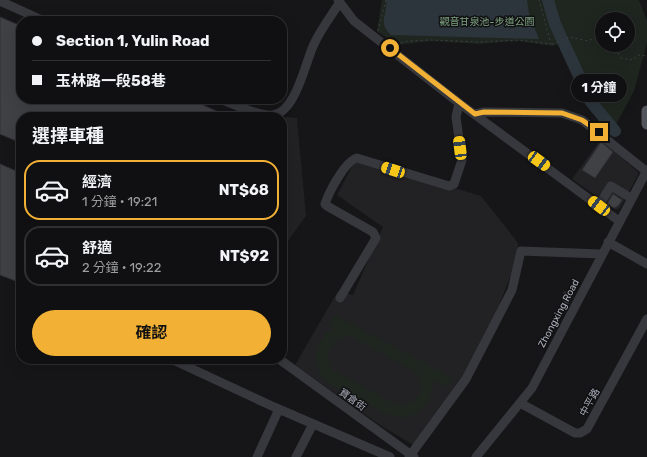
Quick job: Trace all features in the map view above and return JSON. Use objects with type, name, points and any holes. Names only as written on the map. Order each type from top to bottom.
[{"type":"main road","points":[[647,111],[647,124]]},
{"type":"street","points":[[0,1],[33,16]]},
{"type":"street","points":[[280,112],[283,111],[292,100],[314,43],[339,1],[354,21],[459,103],[619,221]]},
{"type":"street","points":[[340,298],[376,238],[373,232],[325,204],[328,195],[351,161],[357,158],[449,186],[454,184],[462,160],[456,117],[459,103]]},
{"type":"street","points":[[234,104],[257,112]]},
{"type":"street","points":[[475,114],[484,112],[562,113],[582,120],[646,171]]},
{"type":"street","name":"Zhongxing Road","points":[[476,457],[532,388],[601,254],[646,171]]},
{"type":"street","points":[[599,206],[611,186],[632,198]]},
{"type":"street","points":[[608,242],[647,264]]},
{"type":"street","points":[[411,456],[466,379],[512,290],[521,251],[601,254]]},
{"type":"street","name":"中平路","points":[[520,403],[575,433],[580,433],[587,429],[647,319]]},
{"type":"street","points":[[182,364],[279,409],[390,457]]},
{"type":"street","name":"寶倉街","points":[[286,364],[411,456]]},
{"type":"street","points":[[257,457],[279,409]]},
{"type":"street","points":[[296,457],[313,424]]},
{"type":"path","points":[[379,29],[386,0]]},
{"type":"path","points":[[539,0],[551,44]]},
{"type":"path","points":[[390,48],[408,41],[431,40],[479,42],[519,40],[551,44],[570,37],[582,41],[588,41],[595,38]]},
{"type":"path","points":[[617,52],[622,58],[633,60],[638,55],[647,56]]},
{"type":"shaded area","name":"觀音甘泉池-步道公園","points":[[386,0],[527,0],[529,14],[539,39],[391,35],[384,22]]},
{"type":"shaded area","points":[[287,117],[297,118],[306,216],[287,242]]},
{"type":"shaded area","points":[[601,139],[639,173],[620,208],[616,210],[572,179]]},
{"type":"shaded area","points":[[356,159],[481,196],[518,243],[516,262],[470,379],[420,449],[380,425],[295,365],[338,291],[353,295],[383,227],[337,195]]},
{"type":"green space","points":[[382,0],[639,0],[647,21],[647,43],[634,91],[613,130],[591,102],[563,43],[552,46],[518,41],[479,44],[431,41],[397,45],[377,31]]},
{"type":"green space","points":[[335,315],[453,378],[446,387],[433,380],[431,396],[422,409],[416,413],[410,416],[402,417],[384,413],[333,386],[325,380],[320,373],[317,366],[316,352],[322,338],[333,328],[329,324]],"holes":[[[347,336],[354,338],[415,372],[420,378],[421,386],[419,394],[415,400],[403,405],[395,404],[333,370],[328,359],[329,351],[335,341]]]},
{"type":"building","points":[[0,17],[16,24],[16,104],[200,104],[219,112],[16,112],[16,141],[0,134]]},
{"type":"building","points":[[601,142],[613,152],[595,178],[582,170]]},
{"type":"building","points":[[0,164],[16,171],[16,281],[0,275]]},
{"type":"building","points":[[613,194],[622,200],[618,206],[614,208],[607,204]]},
{"type":"building","points":[[564,292],[574,293],[568,304],[564,304]]},
{"type":"waterway","points":[[548,0],[555,24],[591,102],[615,131]]},
{"type":"route","points":[[390,48],[475,114],[484,112],[562,113],[582,120],[599,132]]}]
